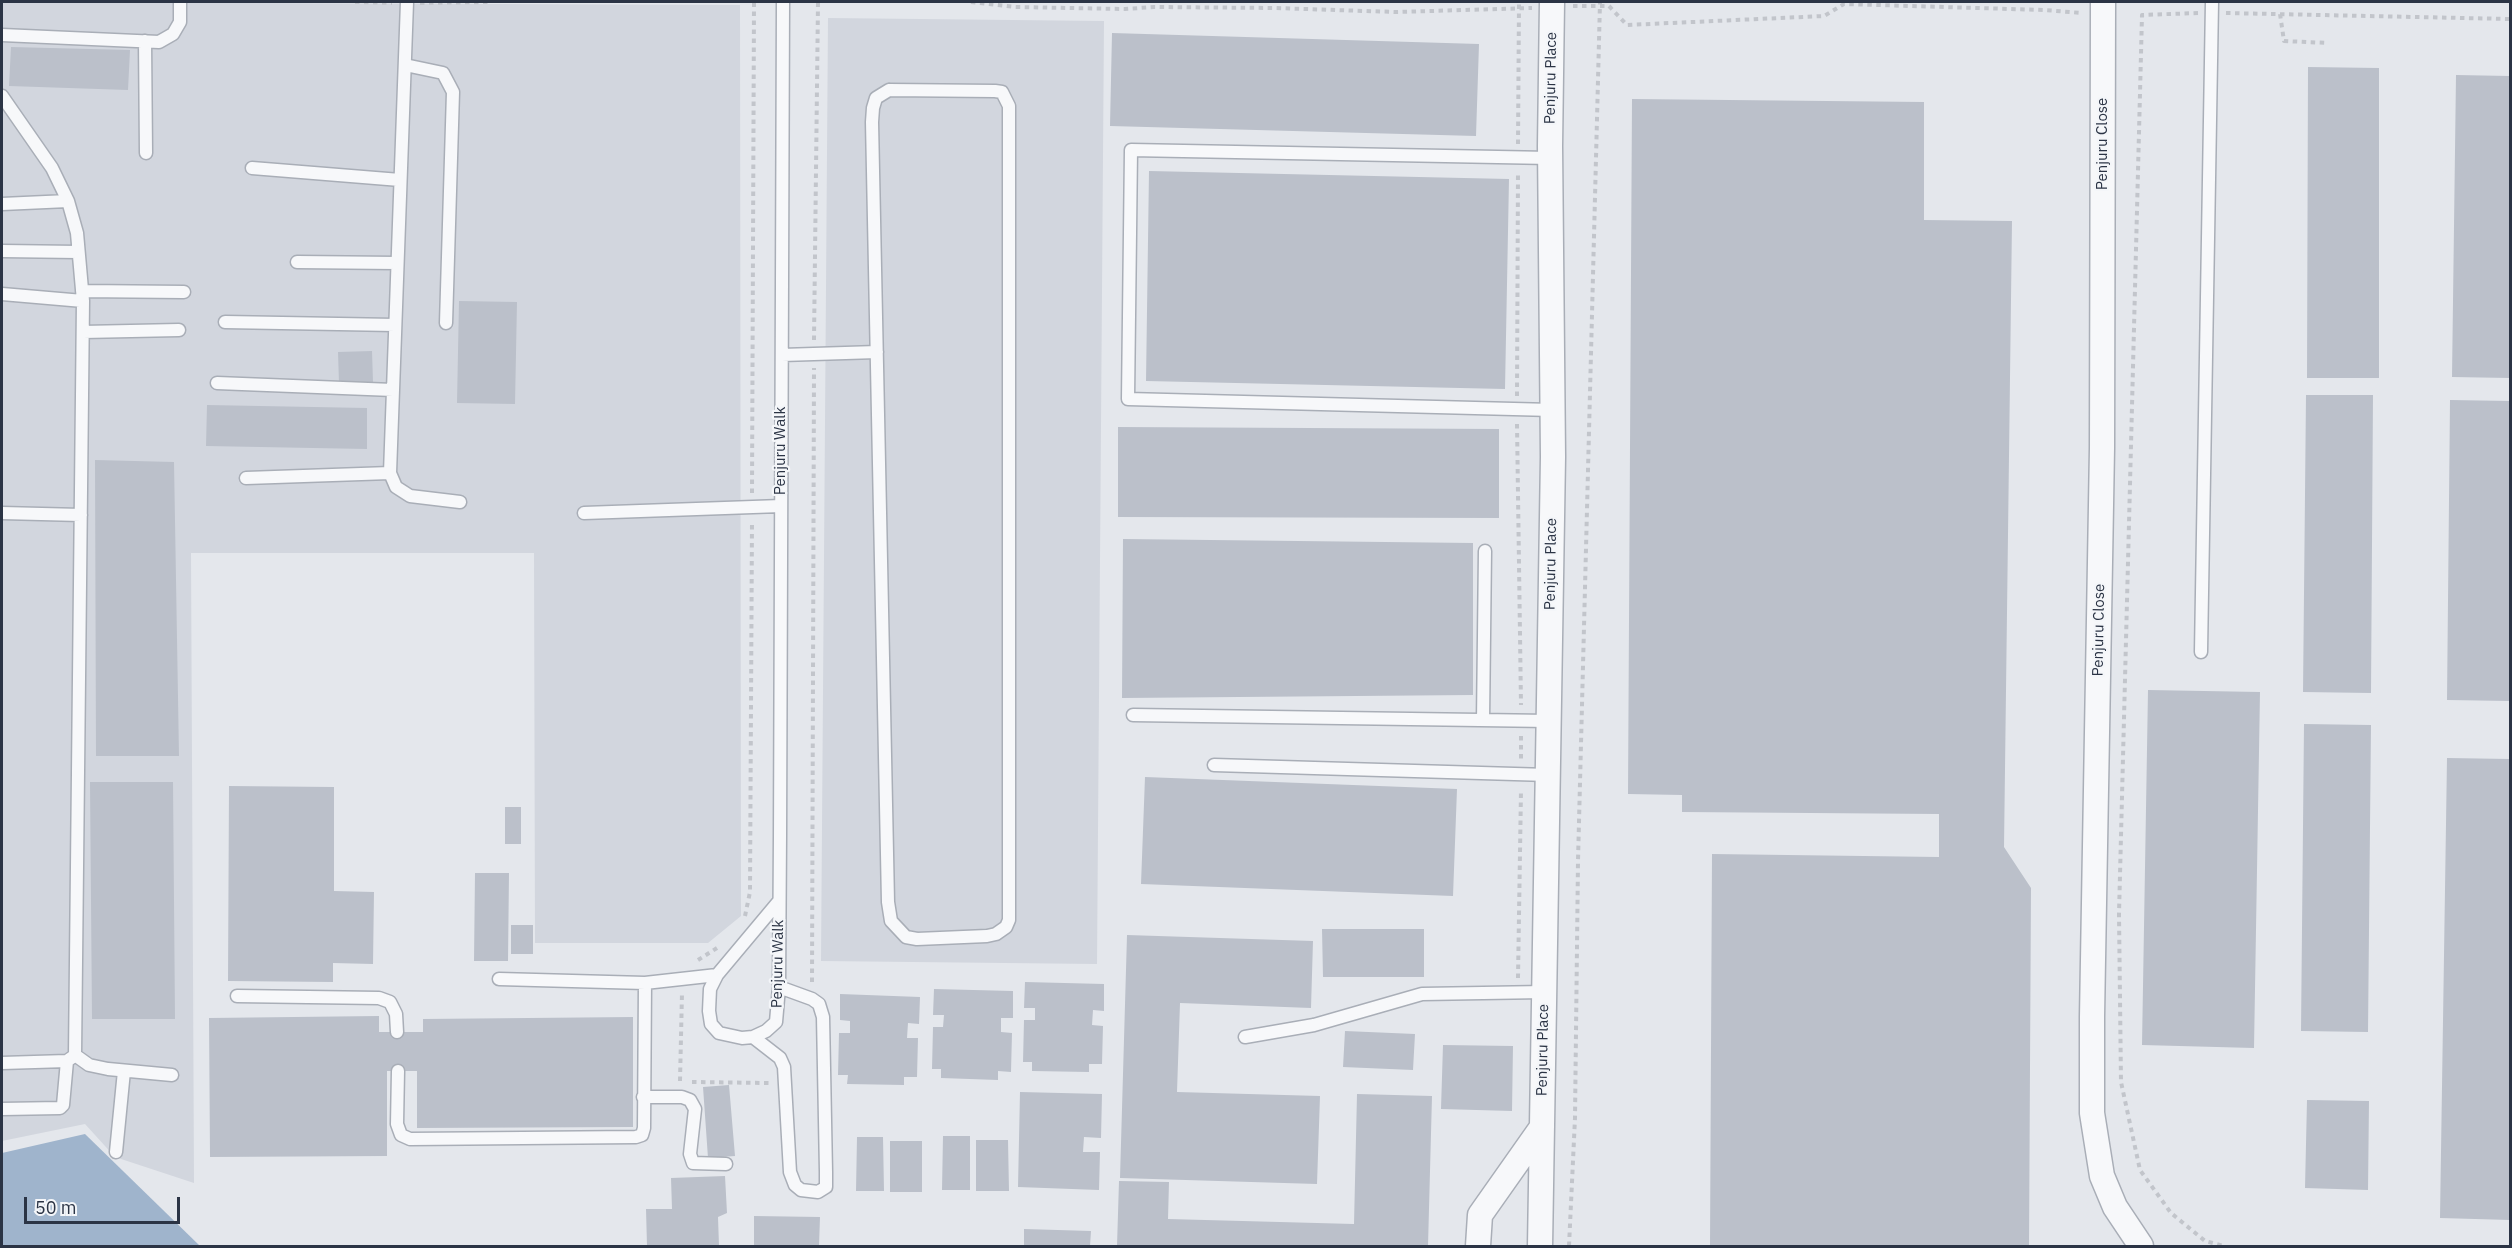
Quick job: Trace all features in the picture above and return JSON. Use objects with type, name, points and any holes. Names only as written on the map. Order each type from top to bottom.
[{"type":"street","name":"Penjuru Place","points":[[1540,1246],[1552,410],[1550,158],[1552,2]]},
{"type":"street","name":"Penjuru Close","points":[[2103,2],[2102,436],[2092,1113],[2102,1176],[2115,1207],[2141,1246]]},
{"type":"street","points":[[1478,1246],[1480,1215],[1542,1127]]},
{"type":"lane","points":[[2,35],[159,42],[173,34],[180,22],[180,2]]},
{"type":"lane","points":[[407,2],[390,473],[396,487],[410,496],[460,502]]},
{"type":"lane","name":"Penjuru Walk","points":[[779,901],[717,975],[710,989],[711,1024],[719,1033],[742,1038],[753,1037],[766,1031],[776,1022],[779,901],[783,2]]},
{"type":"lane","points":[[2201,651],[2212,7]]},
{"type":"lane","points":[[145,41],[147,153]]},
{"type":"lane","points":[[405,65],[443,73],[453,92],[446,323]]},
{"type":"lane","points":[[889,90],[1002,92],[1009,106],[1010,921],[996,934],[987,936],[906,938],[891,921],[887,878],[877,352],[872,122],[876,98],[889,90]]},
{"type":"lane","points":[[2,96],[52,168],[68,201],[77,233],[83,296],[71,1058],[63,1105],[60,1108],[2,1109]]},
{"type":"lane","points":[[1550,158],[1131,150],[1128,399],[1552,410]]},
{"type":"lane","points":[[252,168],[400,180]]},
{"type":"lane","points":[[2,204],[68,201]]},
{"type":"lane","points":[[2,251],[78,252]]},
{"type":"lane","points":[[297,262],[397,263]]},
{"type":"lane","points":[[2,294],[83,296],[184,292]]},
{"type":"lane","points":[[225,322],[395,325]]},
{"type":"lane","points":[[83,332],[179,330]]},
{"type":"lane","points":[[782,355],[877,352]]},
{"type":"lane","points":[[217,383],[393,390]]},
{"type":"lane","points":[[246,478],[390,473]]},
{"type":"lane","points":[[584,513],[781,506]]},
{"type":"lane","points":[[2,513],[81,515]]},
{"type":"lane","points":[[1483,720],[1485,551]]},
{"type":"lane","points":[[1133,716],[1549,721]]},
{"type":"lane","points":[[1214,765],[1548,775]]},
{"type":"lane","points":[[499,979],[645,983],[717,975]]},
{"type":"lane","points":[[398,1071],[397,1124],[401,1135],[410,1139],[636,1137],[642,1135],[645,983]]},
{"type":"lane","points":[[753,1037],[780,1058],[784,1067],[783,1084],[790,1172],[795,1185],[801,1190],[818,1192],[826,1186],[823,1017],[819,1005],[812,999],[778,987]]},
{"type":"lane","points":[[1245,1037],[1314,1025],[1422,994],[1544,993]]},
{"type":"lane","points":[[237,996],[379,998],[390,1002],[396,1014],[397,1032]]},
{"type":"lane","points":[[2,1063],[71,1058],[89,1065],[124,1071],[172,1075]]},
{"type":"lane","points":[[116,1152],[124,1071]]},
{"type":"lane","points":[[643,1097],[682,1096],[690,1100],[695,1109],[690,1154],[693,1163],[726,1164]]},
{"type":"path","points":[[745,918],[750,892],[754,2]]},
{"type":"path","points":[[812,999],[814,354],[818,2]]},
{"type":"path","points":[[1518,993],[1521,775],[1517,409],[1519,2]]},
{"type":"path","points":[[1569,1246],[1575,1118],[1578,825],[1600,2]]},
{"type":"path","points":[[2224,1246],[2205,1241],[2171,1213],[2140,1170],[2121,1082],[2119,914],[2142,15],[2212,7],[2280,14],[2511,19]]},
{"type":"path","points":[[2280,14],[2284,41],[2328,44]]},
{"type":"path","points":[[721,946],[685,969],[682,979],[680,1082],[783,1084]]},
{"type":"shaded area","points":[[2,2],[740,5],[741,916],[708,943],[535,943],[534,553],[191,553],[194,1183],[115,1157],[85,1124],[2,1141]]},
{"type":"shaded area","points":[[828,18],[1104,21],[1097,964],[821,961]]},
{"type":"water","points":[[85,1134],[200,1246],[2,1246],[2,1153]]},
{"type":"building","points":[[1112,33],[1479,44],[1476,136],[1110,126]]},
{"type":"building","points":[[11,47],[130,50],[128,90],[9,86]]},
{"type":"building","points":[[2308,67],[2379,68],[2379,378],[2307,378]]},
{"type":"building","points":[[2456,75],[2510,76],[2510,378],[2452,377]]},
{"type":"building","points":[[1632,99],[1924,102],[1924,220],[2012,221],[2004,847],[2031,888],[2029,1246],[1710,1246],[1712,854],[1939,857],[1939,814],[1682,812],[1682,795],[1628,794]]},
{"type":"building","points":[[1149,171],[1509,179],[1505,389],[1146,381]]},
{"type":"building","points":[[459,301],[517,302],[515,404],[457,403]]},
{"type":"building","points":[[372,351],[373,382],[339,383],[338,352]]},
{"type":"building","points":[[2306,395],[2373,395],[2371,693],[2303,692]]},
{"type":"building","points":[[2450,400],[2510,401],[2510,701],[2447,700]]},
{"type":"building","points":[[207,405],[367,408],[367,449],[206,446]]},
{"type":"building","points":[[1118,427],[1499,429],[1499,518],[1118,517]]},
{"type":"building","points":[[95,460],[174,462],[179,756],[96,756]]},
{"type":"building","points":[[1123,539],[1473,543],[1473,695],[1122,698]]},
{"type":"building","points":[[2148,690],[2260,692],[2254,1048],[2142,1045]]},
{"type":"building","points":[[2304,724],[2371,725],[2368,1032],[2301,1031]]},
{"type":"building","points":[[2447,758],[2510,759],[2510,1220],[2440,1218]]},
{"type":"building","points":[[1145,777],[1457,789],[1453,896],[1141,884]]},
{"type":"building","points":[[90,782],[173,782],[175,1019],[92,1019]]},
{"type":"building","points":[[229,786],[334,787],[334,891],[374,892],[373,964],[333,963],[333,982],[228,981]]},
{"type":"building","points":[[505,807],[521,807],[521,844],[505,844]]},
{"type":"building","points":[[475,873],[509,873],[508,961],[474,961]]},
{"type":"building","points":[[511,925],[533,925],[533,954],[511,954]]},
{"type":"building","points":[[1322,929],[1424,929],[1424,977],[1323,977]]},
{"type":"building","points":[[1127,935],[1313,941],[1311,1008],[1180,1003],[1177,1092],[1320,1096],[1317,1184],[1120,1178]]},
{"type":"building","points":[[1025,982],[1104,984],[1104,1011],[1093,1010],[1092,1025],[1103,1026],[1102,1064],[1089,1064],[1089,1072],[1032,1071],[1032,1062],[1023,1062],[1024,1020],[1035,1020],[1035,1008],[1024,1008]]},
{"type":"building","points":[[934,989],[1013,991],[1013,1018],[1001,1018],[1001,1032],[1012,1033],[1011,1072],[998,1071],[998,1080],[941,1078],[941,1069],[932,1069],[933,1027],[943,1027],[944,1015],[933,1015]]},
{"type":"building","points":[[840,994],[920,997],[919,1024],[908,1023],[907,1038],[918,1038],[917,1077],[904,1077],[904,1085],[847,1084],[848,1075],[838,1075],[839,1033],[850,1033],[850,1021],[840,1020]]},
{"type":"building","points":[[379,1016],[379,1032],[423,1032],[423,1019],[633,1017],[633,1127],[417,1128],[417,1071],[387,1071],[387,1156],[210,1157],[209,1018]]},
{"type":"building","points":[[1345,1031],[1415,1034],[1413,1070],[1343,1067]]},
{"type":"building","points":[[1443,1045],[1513,1046],[1512,1111],[1441,1109]]},
{"type":"building","points":[[729,1085],[735,1156],[708,1158],[703,1087]]},
{"type":"building","points":[[1020,1092],[1102,1094],[1101,1138],[1084,1137],[1083,1152],[1100,1152],[1099,1190],[1018,1187]]},
{"type":"building","points":[[1357,1094],[1432,1096],[1428,1246],[1117,1246],[1119,1181],[1169,1182],[1168,1219],[1354,1224]]},
{"type":"building","points":[[2307,1100],[2369,1101],[2368,1190],[2305,1188]]},
{"type":"building","points":[[943,1136],[970,1136],[970,1190],[942,1190]]},
{"type":"building","points":[[857,1137],[883,1137],[884,1191],[856,1191]]},
{"type":"building","points":[[976,1140],[1008,1140],[1009,1191],[976,1191]]},
{"type":"building","points":[[890,1141],[922,1141],[922,1192],[890,1192]]},
{"type":"building","points":[[725,1176],[727,1213],[718,1217],[719,1246],[647,1246],[646,1209],[672,1209],[671,1178]]},
{"type":"building","points":[[754,1216],[820,1217],[819,1246],[754,1246]]},
{"type":"building","points":[[1024,1229],[1091,1231],[1090,1246],[1024,1246]]}]
